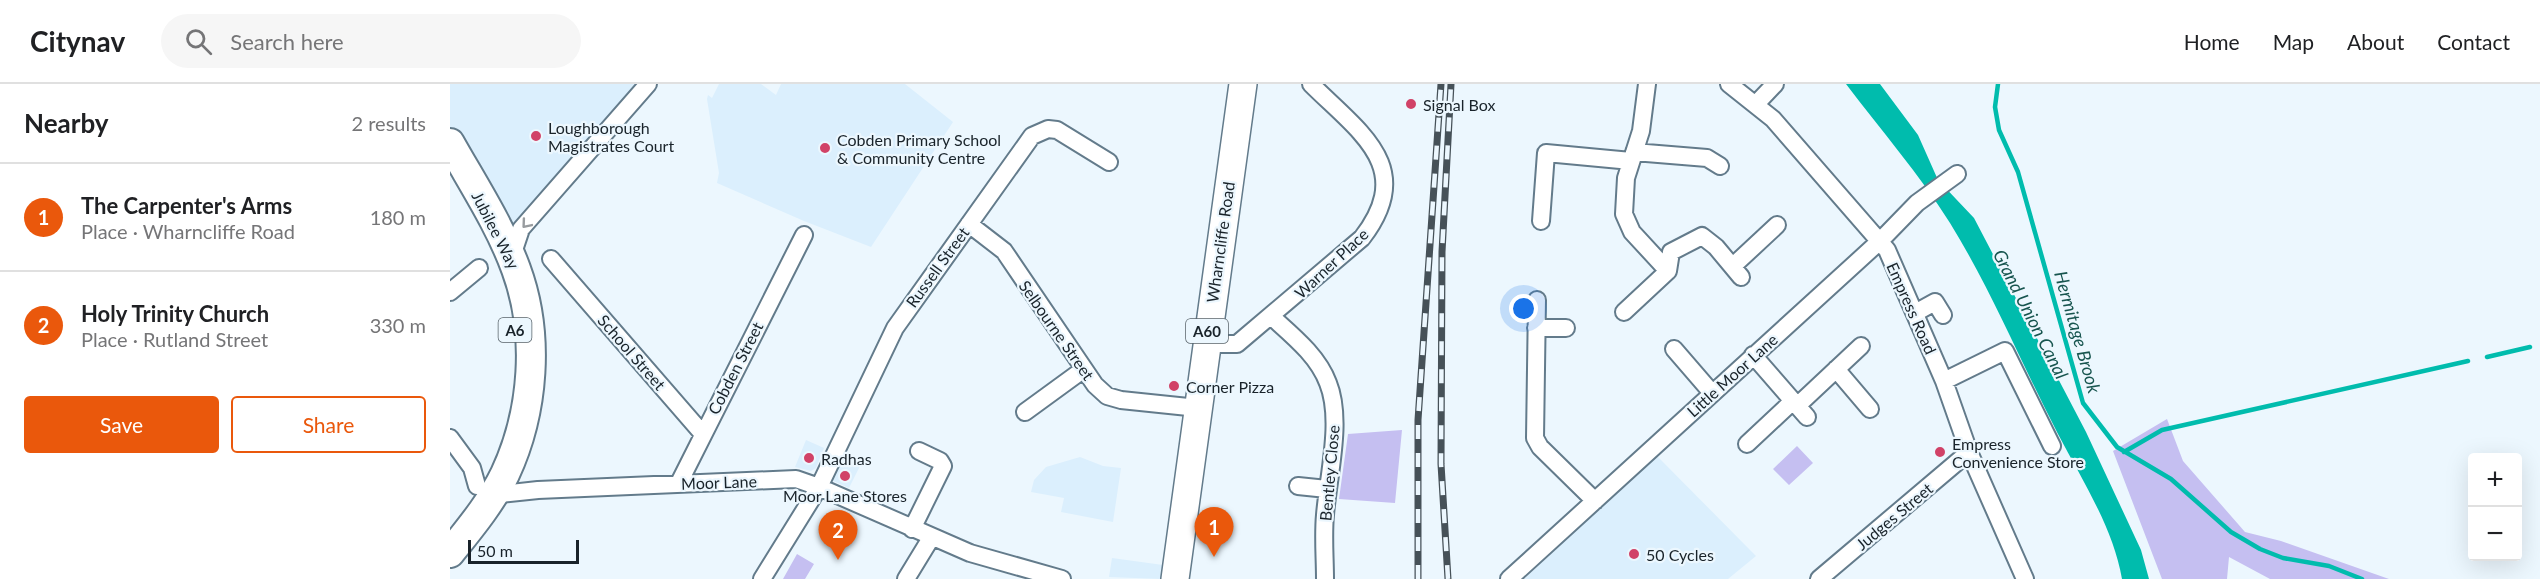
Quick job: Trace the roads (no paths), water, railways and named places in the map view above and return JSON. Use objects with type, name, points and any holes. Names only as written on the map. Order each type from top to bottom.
[{"type":"highway","name":"Jubilee Way","points":[[450,143],[512,257],[525,297],[530,330],[530,372],[523,424],[510,461],[480,483]]},
{"type":"highway","name":"Jubilee Way","points":[[450,182],[495,260],[512,307],[516,335],[517,362],[508,422],[502,440],[480,483]]},
{"type":"highway","name":"A6","points":[[450,527],[480,483]]},
{"type":"highway","name":"A6","points":[[450,553],[480,516],[480,483]]},
{"type":"main road","name":"Wharncliffe Road","points":[[1175,579],[1205,344],[1243,84]]},
{"type":"street","points":[[512,257],[521,229],[648,84]]},
{"type":"street","name":"Warner Place","points":[[1205,344],[1237,344],[1272,317],[1362,238],[1376,219],[1384,195],[1380,160],[1371,144],[1311,84]]},
{"type":"street","points":[[1647,84],[1641,130],[1626,178],[1624,214],[1632,232],[1668,271]]},
{"type":"street","name":"Empress Road","points":[[1729,84],[1773,120],[1881,240],[1944,381],[1969,452],[2021,577]]},
{"type":"street","points":[[1755,104],[1775,84]]},
{"type":"street","name":"Russell Street","points":[[762,579],[819,487],[895,327],[1032,136],[1048,129],[1066,134],[1109,162]]},
{"type":"street","points":[[1541,221],[1546,153],[1707,158],[1720,165]]},
{"type":"street","name":"Little Moor Lane","points":[[1509,579],[1881,240],[1917,203],[1957,174]]},
{"type":"street","name":"Selbourne Street","points":[[969,224],[1004,251],[1095,385],[1107,396],[1198,408]]},
{"type":"street","points":[[1624,312],[1668,271],[1671,252],[1702,236],[1716,246],[1737,271],[1777,225]]},
{"type":"street","name":"Cobden Street","points":[[679,483],[702,433],[802,258],[804,235]]},
{"type":"street","points":[[450,292],[479,268]]},
{"type":"street","name":"School Street","points":[[555,271],[702,433]]},
{"type":"street","points":[[1537,300],[1535,438],[1540,447],[1595,501]]},
{"type":"street","points":[[1915,313],[1935,302],[1943,315]]},
{"type":"street","name":"Bentley Close","points":[[1272,317],[1315,360],[1329,384],[1333,425],[1324,518],[1325,579]]},
{"type":"street","points":[[1536,327],[1566,328]]},
{"type":"street","points":[[1747,444],[1799,408],[1861,346]]},
{"type":"street","points":[[1674,349],[1712,393]]},
{"type":"street","points":[[1944,381],[2005,351],[2052,446]]},
{"type":"street","points":[[1753,355],[1799,408]]},
{"type":"street","points":[[1025,412],[1084,369]]},
{"type":"street","points":[[1836,369],[1870,410]]},
{"type":"street","points":[[450,438],[480,483]]},
{"type":"street","points":[[912,529],[943,466],[940,461],[919,451]]},
{"type":"street","name":"Judges Street","points":[[1819,579],[1969,452]]},
{"type":"street","points":[[510,461],[521,479],[538,490]]},
{"type":"street","name":"Moor Lane","points":[[480,483],[538,490],[796,479],[819,487],[931,538],[987,559],[1062,579]]},
{"type":"street","points":[[1298,486],[1328,489]]},
{"type":"street","points":[[906,579],[931,538]]},
{"type":"waterway","name":"Hermitage Brook","points":[[1998,84],[1995,107],[1999,130],[2018,172],[2083,403],[2117,447],[2171,479],[2231,532],[2260,549],[2283,558],[2329,566],[2362,579]]},
{"type":"waterway","points":[[2487,357],[2530,347]]},
{"type":"waterway","points":[[2124,452],[2162,430],[2468,361]]},
{"type":"railway","points":[[1418,579],[1418,420],[1441,84]]},
{"type":"railway","points":[[1448,579],[1441,464],[1442,252],[1451,84]]},
{"type":"place","name":"Signal Box","points":[[1411,104]]},
{"type":"place","name":"Loughborough Magistrates Court","points":[[536,136]]},
{"type":"place","name":"Cobden Primary School & Community Centre","points":[[825,148]]},
{"type":"place","name":"Corner Pizza","points":[[1174,386]]},
{"type":"place","name":"Empress Convenience Store","points":[[1940,452]]},
{"type":"place","name":"Radhas","points":[[809,458]]},
{"type":"place","name":"Moor Lane Stores","points":[[845,476]]},
{"type":"place","name":"50 Cycles","points":[[1634,554]]},
{"type":"place","name":"The Carpenter's Arms","points":[[1214,557]]},
{"type":"place","name":"Holy Trinity Church","points":[[838,560]]},
{"type":"water label","name":"Grand Union Canal","points":[[2031,314]]}]
